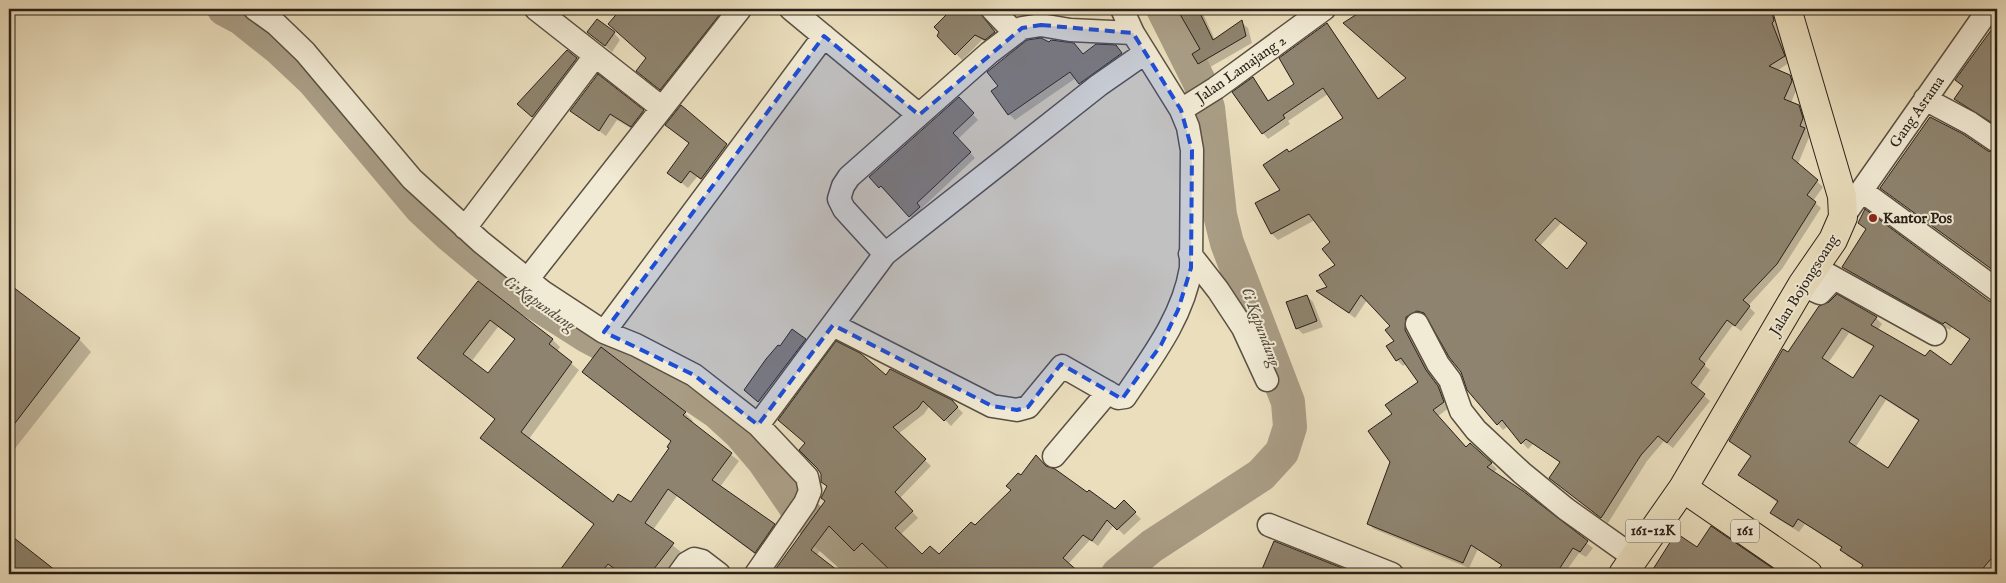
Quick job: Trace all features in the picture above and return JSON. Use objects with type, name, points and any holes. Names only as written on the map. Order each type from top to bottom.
[{"type":"main road","name":"Jalan Bojongsoang","points":[[1683,488],[1817,277],[1843,217],[1842,196],[1787,9]]},
{"type":"main road","name":"161-12K","points":[[1629,566],[1683,488]]},
{"type":"main road","name":"161","points":[[1683,488],[1808,574]]},
{"type":"street","points":[[255,9],[276,24],[305,52],[412,180],[465,228],[527,280],[604,332],[636,345],[694,376],[758,425],[807,476],[810,491],[805,503],[756,574]]},
{"type":"street","points":[[536,9],[662,108]]},
{"type":"street","points":[[527,280],[740,9]]},
{"type":"street","points":[[791,9],[919,115]]},
{"type":"street","points":[[992,9],[1015,33]]},
{"type":"street","points":[[833,325],[992,406],[1017,410],[1028,407],[1062,366],[1118,398],[1125,397],[1161,345],[1178,310],[1188,282],[1192,150],[1186,108],[1145,53],[1122,9]]},
{"type":"street","name":"Jalan Lamajang 2","points":[[1186,108],[1324,9]]},
{"type":"street","name":"Gang Asrama","points":[[1843,217],[1989,11]]},
{"type":"street","points":[[885,254],[844,209],[838,199],[842,186],[849,177],[1022,28],[1040,25],[1070,30],[1133,33]]},
{"type":"street","points":[[604,332],[824,36]]},
{"type":"street","points":[[758,425],[885,254],[1099,85],[1145,53]]},
{"type":"street","points":[[465,228],[595,56]]},
{"type":"street","points":[[1925,99],[1970,123],[1995,140]]},
{"type":"street","points":[[1862,191],[1997,290]]},
{"type":"street","points":[[1190,254],[1218,290],[1243,328],[1267,380]]},
{"type":"street","points":[[1817,277],[1935,334]]},
{"type":"street","points":[[1417,324],[1438,364],[1450,380],[1462,411],[1476,430],[1522,473],[1566,509],[1629,566]]},
{"type":"street","points":[[1054,456],[1108,392]]},
{"type":"street","points":[[1270,525],[1392,574]]},
{"type":"street","points":[[679,574],[687,563],[694,559],[702,561],[719,574]]},
{"type":"highlighted area","points":[[1041,25],[1133,33],[1181,110],[1192,150],[1191,268],[1178,310],[1161,345],[1122,399],[1061,364],[1028,407],[1017,410],[992,406],[833,325],[758,425],[694,375],[604,332],[824,36],[919,115],[1022,28]]},
{"type":"building","points":[[621,9],[724,9],[660,90],[636,71],[646,58],[608,24]]},
{"type":"building","points":[[952,9],[977,9],[995,32],[985,40],[975,35],[955,55],[937,36],[939,32],[934,27]]},
{"type":"building","points":[[1177,9],[1198,9],[1213,40],[1242,20],[1246,36],[1198,64],[1192,54],[1200,49]]},
{"type":"building","points":[[1365,9],[1770,9],[1772,11],[1774,21],[1772,23],[1785,56],[1769,66],[1790,75],[1792,81],[1784,99],[1799,105],[1803,118],[1800,126],[1805,128],[1792,158],[1818,180],[1807,195],[1816,202],[1777,264],[1743,300],[1750,306],[1735,326],[1727,320],[1699,359],[1705,364],[1691,383],[1705,394],[1667,443],[1658,436],[1641,455],[1601,518],[1549,478],[1560,462],[1526,439],[1521,444],[1502,420],[1497,425],[1467,390],[1461,372],[1449,357],[1424,313],[1417,311],[1406,317],[1405,330],[1426,370],[1438,386],[1444,402],[1433,410],[1466,447],[1470,443],[1492,463],[1487,467],[1523,491],[1588,541],[1580,552],[1573,548],[1556,574],[1510,574],[1499,568],[1502,565],[1471,545],[1463,563],[1367,524],[1390,462],[1368,431],[1392,414],[1385,405],[1418,382],[1401,358],[1396,361],[1386,346],[1394,341],[1385,330],[1390,326],[1361,295],[1349,313],[1316,291],[1327,287],[1319,275],[1335,265],[1322,249],[1330,242],[1309,214],[1271,234],[1255,203],[1280,190],[1263,165],[1287,149],[1289,152],[1343,118],[1323,88],[1283,115],[1285,118],[1262,134],[1232,92],[1253,77],[1268,101],[1294,84],[1279,58],[1327,23],[1378,99],[1406,78],[1343,23]],"holes":[[[1555,218],[1587,243],[1567,269],[1535,240]]]},
{"type":"building","points":[[597,19],[615,32],[605,46],[587,32]]},
{"type":"building","points":[[1997,22],[1997,126],[1954,99],[1963,86],[1955,80]]},
{"type":"building","points":[[1041,38],[1049,42],[1051,40],[1074,43],[1083,54],[1096,44],[1116,45],[1122,53],[1079,84],[1070,72],[1008,115],[991,91],[998,86],[987,72],[1027,40]]},
{"type":"building","points":[[567,50],[577,58],[532,117],[517,104]]},
{"type":"building","points":[[598,74],[644,110],[631,127],[610,114],[599,131],[570,111]]},
{"type":"building","points":[[959,97],[974,113],[953,133],[971,152],[917,203],[920,207],[909,217],[881,186],[879,188],[869,177]]},
{"type":"building","points":[[681,105],[727,144],[701,179],[690,171],[681,183],[667,173],[689,143],[665,125]]},
{"type":"building","points":[[1930,117],[1963,134],[1988,151],[1997,153],[1997,273],[1880,188]]},
{"type":"building","points":[[1865,209],[1989,301],[1997,303],[1997,552],[1978,574],[1857,574],[1863,565],[1840,550],[1842,547],[1798,519],[1793,527],[1770,513],[1778,501],[1738,475],[1751,456],[1729,441],[1783,349],[1788,352],[1819,306],[1829,302],[1837,294],[1877,317],[1871,325],[1925,356],[1930,350],[1951,365],[1970,339],[1945,322],[1943,324],[1842,267],[1866,229],[1858,223]],"holes":[[[1842,328],[1874,346],[1853,378],[1822,358]],[[1880,395],[1919,420],[1888,468],[1849,442]]]},
{"type":"building","points":[[478,281],[553,339],[549,344],[572,362],[521,432],[613,502],[618,494],[631,502],[669,448],[667,447],[671,441],[582,372],[601,347],[686,412],[683,415],[732,453],[712,480],[775,524],[755,553],[668,489],[645,523],[674,543],[650,574],[622,574],[608,564],[600,574],[557,574],[594,524],[480,438],[495,419],[417,358]],"holes":[[[490,320],[515,339],[488,373],[463,354]]]},
{"type":"building","points":[[9,284],[80,338],[9,431]]},
{"type":"building","points":[[1307,295],[1317,321],[1296,329],[1286,302]]},
{"type":"building","points":[[792,329],[806,339],[758,402],[744,390],[766,359],[778,345],[780,346]]},
{"type":"building","points":[[836,341],[860,353],[886,375],[890,369],[952,400],[958,407],[944,421],[923,401],[918,408],[893,427],[926,459],[895,492],[913,511],[895,528],[922,554],[930,546],[939,554],[971,522],[975,525],[1011,490],[1006,486],[1018,473],[1021,475],[1036,455],[1046,466],[1055,469],[1087,492],[1089,490],[1115,509],[1124,500],[1136,512],[1117,530],[1107,520],[1092,541],[1083,535],[1063,558],[1081,574],[894,574],[862,543],[854,551],[829,526],[811,550],[842,574],[772,574],[825,501],[821,498],[827,486],[821,482],[821,474],[817,468],[799,450],[805,443],[778,420]]},
{"type":"building","points":[[1711,526],[1781,574],[1650,574],[1676,533],[1697,547]]},
{"type":"building","points":[[9,534],[60,574],[9,574]]},
{"type":"building","points":[[1274,541],[1357,574],[1260,574]]},
{"type":"waterway","name":"Ci Kapundung","points":[[224,9],[241,18],[280,49],[313,80],[421,208],[451,236],[518,292],[587,336],[667,378],[717,412],[740,433],[764,461],[795,506],[871,574]]},
{"type":"waterway","name":"Ci Kapundung","points":[[1118,574],[1152,546],[1261,475],[1282,452],[1290,427],[1288,402],[1227,243],[1220,215],[1208,108],[1200,83],[1163,9]]},
{"type":"place","name":"Kantor Pos","points":[[1873,218]]}]
